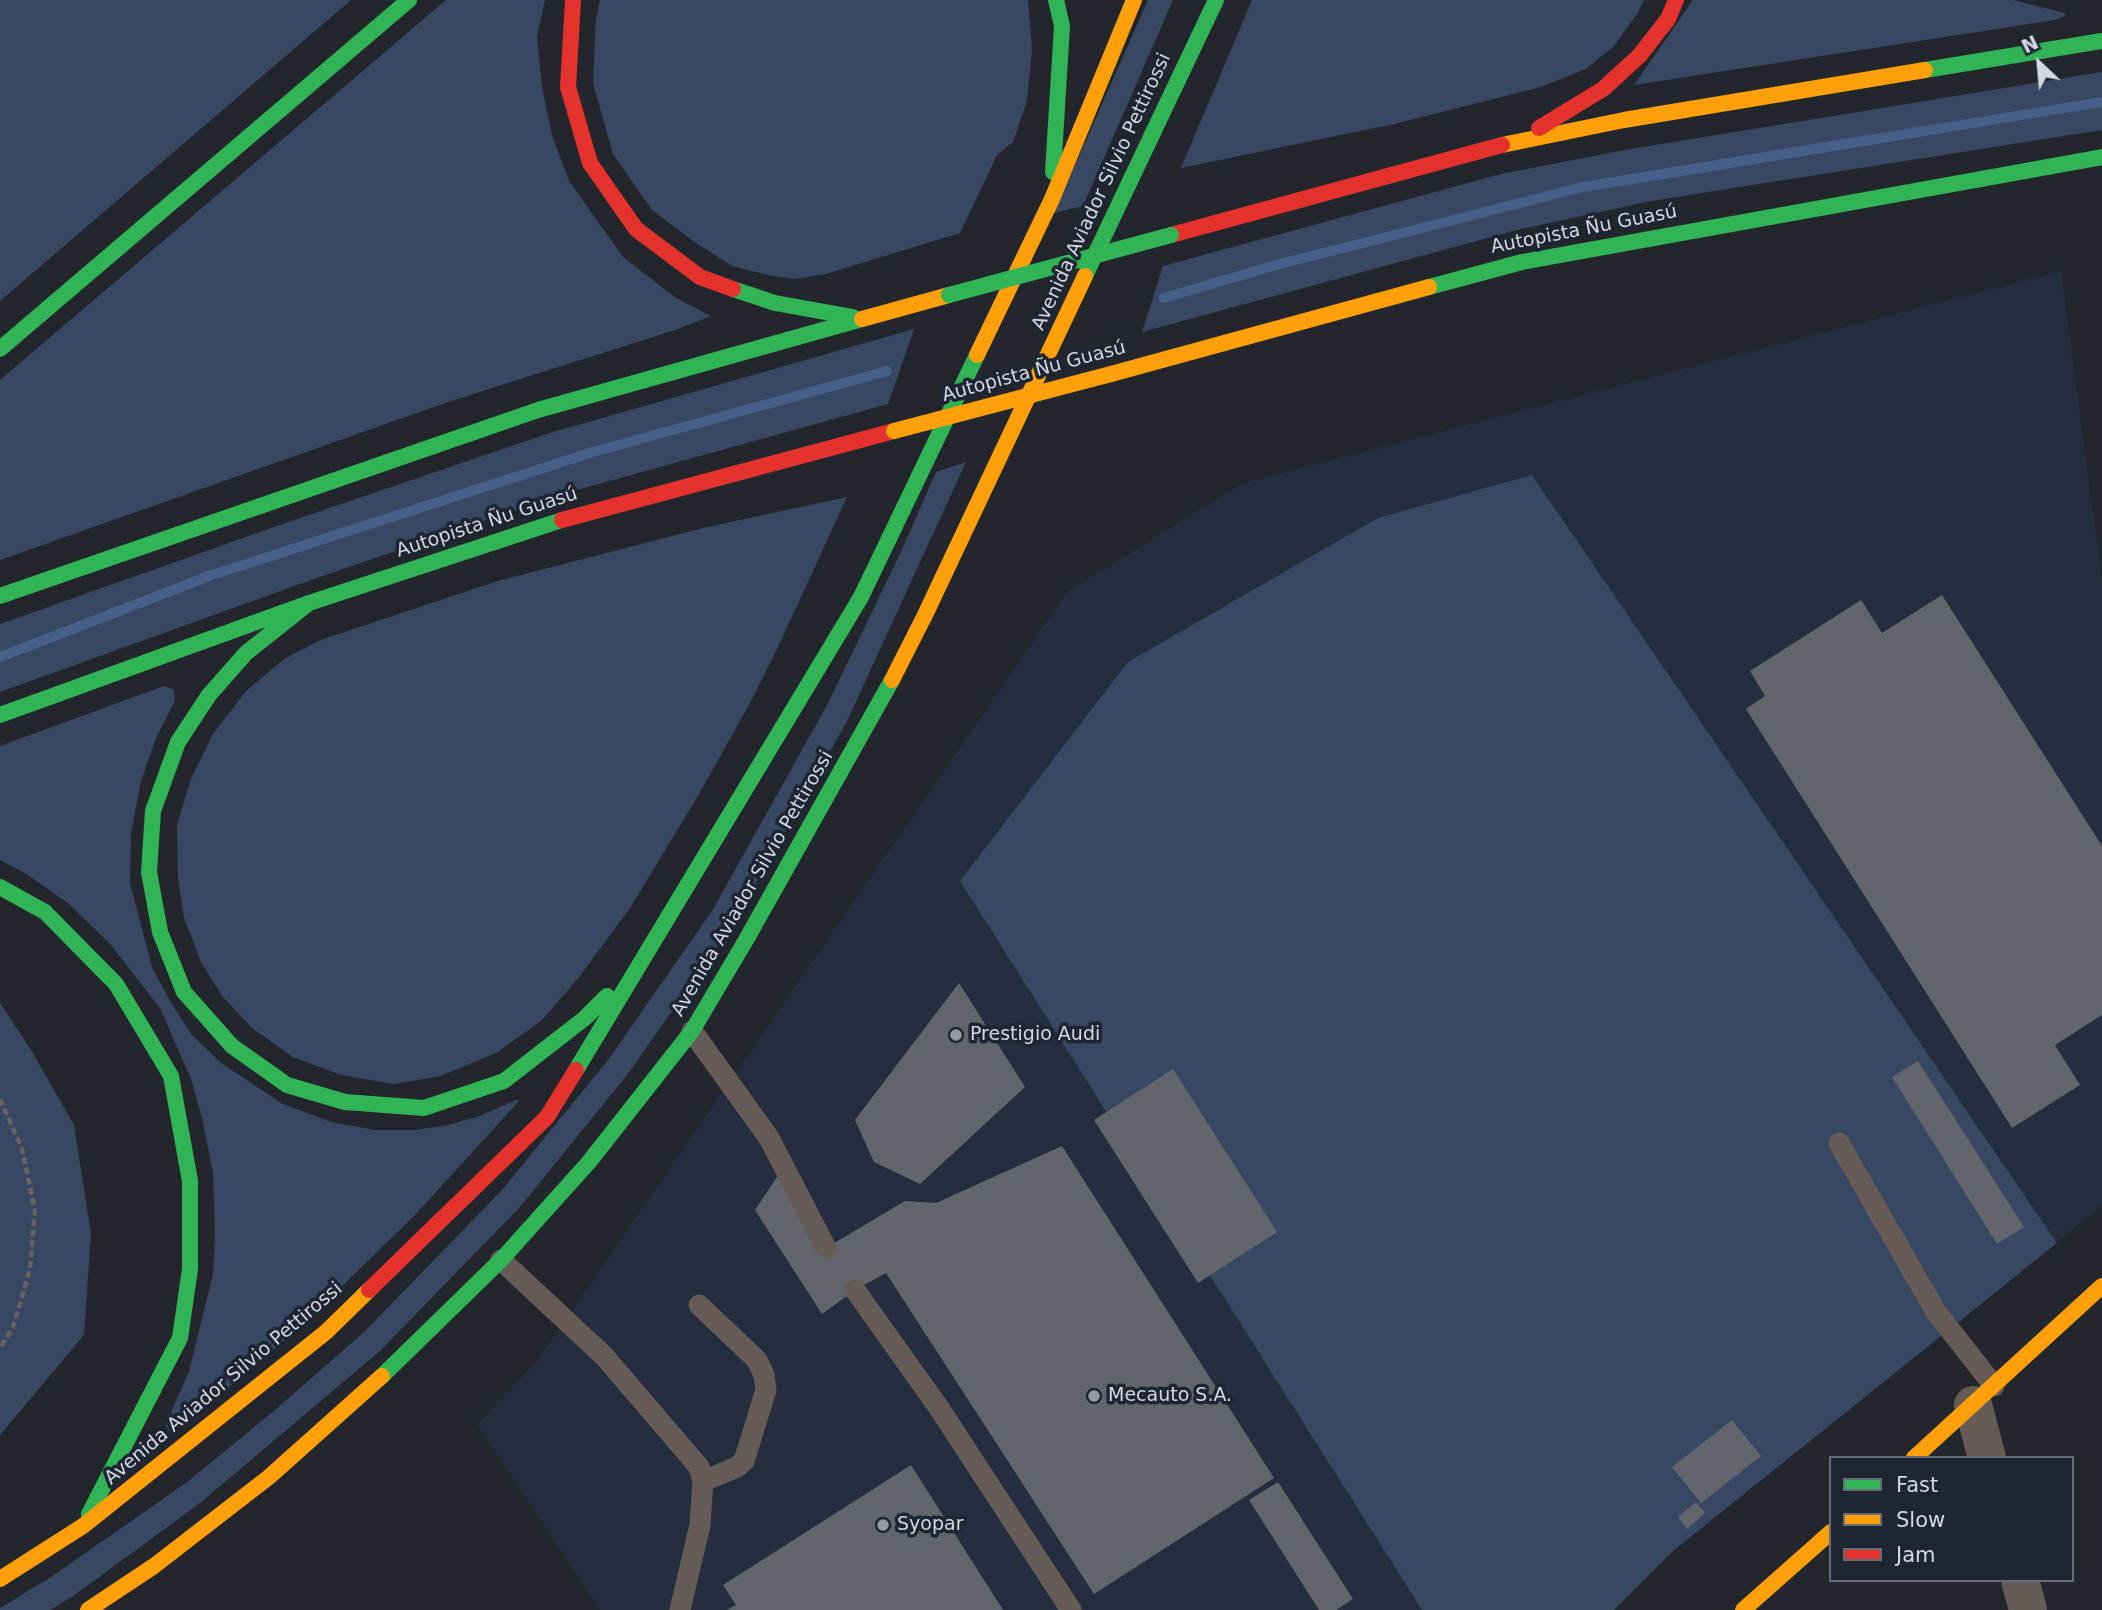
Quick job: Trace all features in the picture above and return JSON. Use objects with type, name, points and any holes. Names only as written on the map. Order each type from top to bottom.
[{"type":"main road","points":[[0,349],[409,0]]},
{"type":"main road","points":[[573,0],[568,87],[590,163],[636,229],[699,277],[775,303],[862,319]]},
{"type":"main road","points":[[1052,199],[1062,26],[1056,0]]},
{"type":"main road","name":"Avenida Aviador Silvio Pettirossi","points":[[0,1579],[83,1527],[326,1332],[547,1117],[648,954],[861,597],[1052,199],[1135,0]]},
{"type":"main road","name":"Avenida Aviador Silvio Pettirossi","points":[[88,1610],[154,1566],[269,1477],[406,1354],[500,1260],[589,1162],[692,1031],[850,758],[913,639],[1216,0]]},
{"type":"main road","points":[[1519,140],[1603,89],[1640,55],[1668,19],[1676,0]]},
{"type":"main road","points":[[0,596],[538,410],[1519,140],[1624,120],[2102,41]]},
{"type":"main road","name":"Autopista Ñu Guasú","points":[[0,715],[309,603],[570,517],[1521,262],[2102,158]]},
{"type":"main road","points":[[309,603],[246,653],[209,695],[178,743],[153,811],[149,872],[160,932],[184,992],[232,1045],[287,1085],[345,1102],[424,1108],[504,1081],[585,1018],[648,954]]},
{"type":"main road","points":[[0,887],[45,912],[116,984],[171,1076],[190,1181],[190,1269],[180,1338],[83,1527]]},
{"type":"main road","points":[[1916,1456],[2102,1286]]},
{"type":"main road","points":[[1742,1610],[1829,1534]]},
{"type":"street","points":[[1983,1396],[1987,1456]]},
{"type":"street","points":[[2021,1582],[2028,1610]]},
{"type":"lane","points":[[692,1031],[768,1138],[826,1248]]},
{"type":"lane","points":[[1839,1143],[1983,1396]]},
{"type":"lane","points":[[500,1260],[604,1356],[699,1467],[703,1481],[701,1525],[680,1610]]},
{"type":"lane","points":[[855,1290],[939,1408],[1070,1610]]},
{"type":"lane","points":[[699,1305],[757,1360],[764,1375],[766,1390],[744,1461],[737,1467],[703,1481]]},
{"type":"path","points":[[0,1098],[22,1149],[34,1211],[30,1269],[13,1328],[0,1348]]},
{"type":"shaded area","points":[[0,0],[351,0],[0,301]]},
{"type":"shaded area","points":[[446,0],[545,0],[537,36],[542,87],[552,135],[569,181],[623,257],[676,298],[711,316],[675,330],[448,402],[0,560],[0,380]]},
{"type":"shaded area","points":[[600,0],[1028,0],[1032,49],[1027,100],[1013,142],[997,155],[960,233],[826,274],[795,279],[768,275],[732,266],[652,210],[613,154],[593,83],[596,19]]},
{"type":"shaded area","points":[[1148,0],[1173,0],[1083,206],[1054,213]]},
{"type":"shaded area","points":[[1252,0],[1644,0],[1614,46],[1586,69],[1541,87],[1394,124],[1181,168]]},
{"type":"shaded area","points":[[1693,0],[2013,0],[2065,13],[2065,16],[2055,20],[1634,85]]},
{"type":"shaded area","points":[[2102,72],[2102,130],[1651,201],[1517,230],[1142,332],[1163,266],[1501,174],[1625,150]]},
{"type":"shaded area","points":[[2061,271],[2102,582],[2102,1205],[2057,1243],[1532,475],[960,881],[1422,1610],[600,1610],[477,1425],[539,1358],[1067,592],[1243,483]]},
{"type":"shaded area","points":[[914,329],[888,404],[566,493],[311,580],[0,692],[0,624],[553,432]]},
{"type":"shaded area","points":[[966,462],[848,719],[733,924],[627,1075],[520,1207],[380,1351],[200,1503],[72,1597],[50,1610],[0,1610],[186,1483],[275,1410],[364,1332],[502,1190],[608,1060],[712,911],[826,707],[900,554],[936,472]]},
{"type":"shaded area","points":[[1532,475],[2057,1243],[1673,1551],[1614,1610],[1422,1610],[960,881],[1128,662],[1378,518]]},
{"type":"shaded area","points":[[847,497],[779,645],[698,796],[630,908],[580,976],[542,1020],[498,1052],[441,1076],[393,1084],[341,1075],[293,1057],[252,1028],[222,996],[201,962],[184,918],[178,878],[177,825],[191,779],[213,734],[246,691],[284,659],[321,640],[498,581],[703,528]]},
{"type":"shaded area","points":[[164,686],[174,690],[175,701],[156,738],[141,781],[131,833],[130,883],[152,967],[192,1035],[220,1062],[283,1104],[331,1122],[375,1130],[416,1130],[480,1116],[519,1101],[414,1216],[298,1329],[181,1427],[168,1431],[166,1424],[189,1371],[213,1274],[213,1172],[191,1079],[160,1008],[110,944],[69,904],[28,875],[0,860],[0,746]]},
{"type":"shaded area","points":[[0,1003],[31,1050],[74,1125],[91,1234],[84,1335],[0,1435]]},
{"type":"building","points":[[1942,595],[2102,846],[2102,1015],[2055,1045],[2080,1085],[2012,1128],[1746,709],[1765,696],[1750,671],[1861,600],[1882,633]]},
{"type":"building","name":"Prestigio Audi","points":[[959,983],[1025,1087],[920,1184],[874,1162],[855,1120]]},
{"type":"building","points":[[1918,1061],[2024,1227],[1997,1244],[1892,1077]]},
{"type":"building","points":[[1173,1069],[1277,1232],[1198,1283],[1094,1120]]},
{"type":"building","name":"Mecauto S.A.","points":[[1062,1146],[1274,1478],[1094,1594],[886,1273],[855,1290],[822,1314],[755,1210],[781,1171],[826,1248],[905,1201],[936,1203]]},
{"type":"building","points":[[1732,1420],[1761,1456],[1701,1503],[1672,1467]]},
{"type":"building","name":"Syopar","points":[[911,1465],[1003,1610],[727,1610],[736,1605],[723,1585]]},
{"type":"building","points":[[1278,1482],[1353,1599],[1336,1610],[1319,1610],[1249,1500]]},
{"type":"building","points":[[1696,1502],[1705,1513],[1687,1529],[1678,1517]]},
{"type":"waterway","points":[[1164,298],[1276,265],[1583,187],[2102,102]]},
{"type":"waterway","points":[[0,657],[209,576],[593,452],[887,371]]},
{"type":"traffic: fast","points":[[0,349],[409,0]]},
{"type":"traffic: fast","points":[[1053,172],[1062,26],[1056,0]]},
{"type":"traffic: fast","points":[[1085,276],[1216,0]]},
{"type":"traffic: fast","points":[[1925,70],[2102,41]]},
{"type":"traffic: fast","points":[[1429,287],[1522,262],[2102,157]]},
{"type":"traffic: fast","points":[[949,295],[1171,235]]},
{"type":"traffic: fast","points":[[733,289],[775,303],[853,317]]},
{"type":"traffic: fast","points":[[0,596],[538,410],[862,319]]},
{"type":"traffic: fast","points":[[576,1070],[861,597],[977,355]]},
{"type":"traffic: fast","points":[[0,715],[309,603],[562,520]]},
{"type":"traffic: fast","points":[[309,603],[246,653],[209,695],[178,742],[153,811],[149,872],[160,932],[184,992],[232,1046],[287,1085],[345,1102],[424,1108],[504,1081],[585,1018],[607,996]]},
{"type":"traffic: fast","points":[[382,1376],[501,1260],[589,1162],[692,1031],[892,680]]},
{"type":"traffic: fast","points":[[0,887],[45,912],[116,984],[171,1076],[190,1181],[190,1269],[180,1338],[89,1514]]},
{"type":"traffic: slow","points":[[977,355],[1052,199],[1134,0]]},
{"type":"traffic: slow","points":[[1502,145],[1624,120],[1925,70]]},
{"type":"traffic: slow","points":[[892,680],[1085,276]]},
{"type":"traffic: slow","points":[[1111,374],[1429,287]]},
{"type":"traffic: slow","points":[[862,319],[949,295]]},
{"type":"traffic: slow","points":[[894,431],[1111,374]]},
{"type":"traffic: slow","points":[[1916,1456],[2102,1286]]},
{"type":"traffic: slow","points":[[0,1579],[83,1526],[326,1332],[369,1290]]},
{"type":"traffic: slow","points":[[88,1610],[154,1566],[269,1477],[382,1376]]},
{"type":"traffic: slow","points":[[1743,1610],[1829,1534]]},
{"type":"traffic: jam","points":[[573,0],[568,87],[590,163],[636,229],[700,277],[733,289]]},
{"type":"traffic: jam","points":[[1539,128],[1603,89],[1640,55],[1668,19],[1676,0]]},
{"type":"traffic: jam","points":[[1171,235],[1502,145]]},
{"type":"traffic: jam","points":[[562,520],[894,431]]},
{"type":"traffic: jam","points":[[369,1290],[547,1117],[576,1070]]},
{"type":"place","name":"Prestigio Audi","points":[[956,1035]]},
{"type":"place","name":"Mecauto S.A.","points":[[1094,1396]]},
{"type":"place","name":"Syopar","points":[[883,1525]]}]
